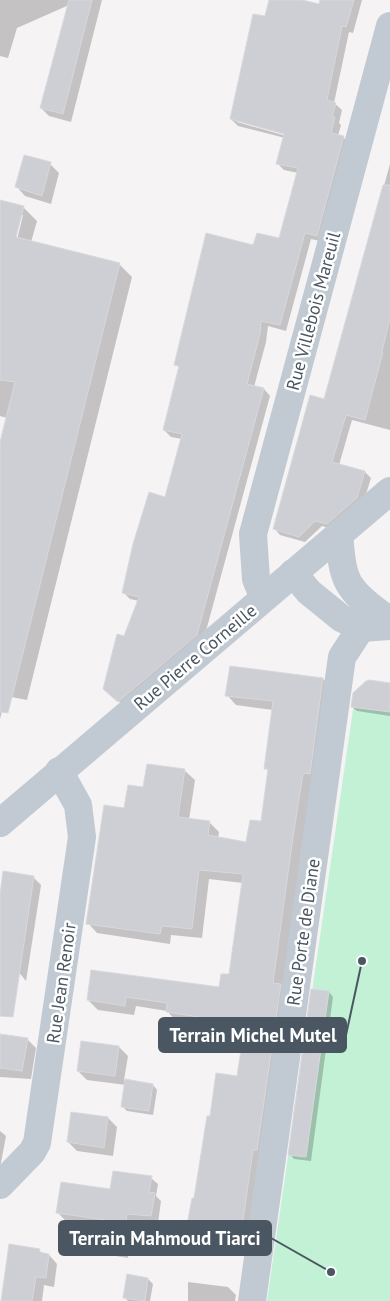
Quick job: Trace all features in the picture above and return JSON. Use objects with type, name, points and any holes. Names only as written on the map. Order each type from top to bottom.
[{"type":"street","name":"Rue Villebois Mareuil","points":[[264,598],[256,579],[252,534],[390,26]]},
{"type":"street","name":"Rue Pierre Corneille","points":[[0,823],[390,491]]},
{"type":"street","points":[[339,535],[344,568],[351,587],[390,621]]},
{"type":"street","points":[[293,573],[323,604],[341,618],[361,628],[390,626]]},
{"type":"street","name":"Rue Porte de Diane","points":[[252,1301],[342,658],[361,628]]},
{"type":"street","name":"Rue Jean Renoir","points":[[0,1185],[32,1152],[37,1143],[81,847],[82,837],[78,804],[60,771]]},
{"type":"green space","points":[[366,681],[390,683],[390,1301],[267,1301],[355,696],[359,688]]},
{"type":"building","points":[[69,0],[92,0],[63,114],[40,108]]},
{"type":"building","points":[[269,0],[302,0],[319,4],[320,0],[354,0],[346,27],[342,26],[327,100],[336,103],[332,117],[335,117],[331,133],[344,136],[317,236],[305,233],[280,325],[261,321],[260,334],[247,384],[264,388],[197,635],[118,702],[103,689],[117,634],[124,636],[139,597],[122,593],[133,544],[149,492],[165,497],[182,434],[163,430],[179,366],[174,365],[206,233],[253,245],[257,233],[279,238],[298,168],[276,164],[284,134],[230,119],[253,14],[265,16]]},
{"type":"building","points":[[24,155],[51,162],[42,196],[15,187]]},
{"type":"building","points":[[383,185],[390,185],[390,318],[365,420],[346,415],[332,462],[365,471],[357,498],[327,524],[315,521],[299,537],[273,529],[310,395],[324,399]]},
{"type":"building","points":[[0,200],[24,206],[16,237],[120,263],[8,713],[0,712],[0,442],[15,382],[0,380]]},
{"type":"building","points":[[230,666],[323,678],[310,774],[303,773],[292,844],[273,983],[281,984],[257,1150],[253,1150],[240,1242],[185,1236],[192,1198],[194,1198],[207,1116],[210,1116],[216,1073],[237,1076],[245,1024],[166,1012],[167,1003],[126,997],[125,1006],[87,1000],[91,970],[219,987],[221,974],[229,974],[243,874],[199,870],[192,929],[162,926],[160,934],[86,924],[104,805],[124,808],[128,785],[143,787],[147,764],[185,769],[178,817],[210,821],[208,835],[246,842],[250,820],[261,821],[268,769],[264,769],[273,701],[225,696]]},
{"type":"building","points":[[366,681],[390,683],[390,712],[351,707],[353,693]]},
{"type":"building","points":[[3,871],[34,876],[13,1017],[0,1016],[0,894]]},
{"type":"building","points":[[311,989],[329,991],[306,1157],[288,1155]]},
{"type":"building","points":[[0,1034],[28,1038],[22,1071],[0,1068]]},
{"type":"building","points":[[81,1041],[119,1046],[115,1076],[77,1071]]},
{"type":"building","points":[[125,1079],[153,1084],[149,1111],[121,1107]]},
{"type":"building","points":[[71,1112],[108,1117],[104,1148],[67,1142]]},
{"type":"building","points":[[113,1171],[152,1176],[149,1192],[155,1193],[151,1216],[127,1214],[122,1251],[102,1248],[106,1220],[56,1213],[61,1182],[110,1189]]},
{"type":"building","points":[[9,1244],[40,1249],[39,1252],[49,1254],[46,1278],[36,1277],[32,1301],[1,1301]]},
{"type":"building","points":[[127,1274],[148,1278],[145,1301],[123,1298]]},
{"type":"place","name":"Terrain Michel Mutel","points":[[362,961]]},
{"type":"place","name":"Terrain Mahmoud Tiarci","points":[[331,1272]]}]
